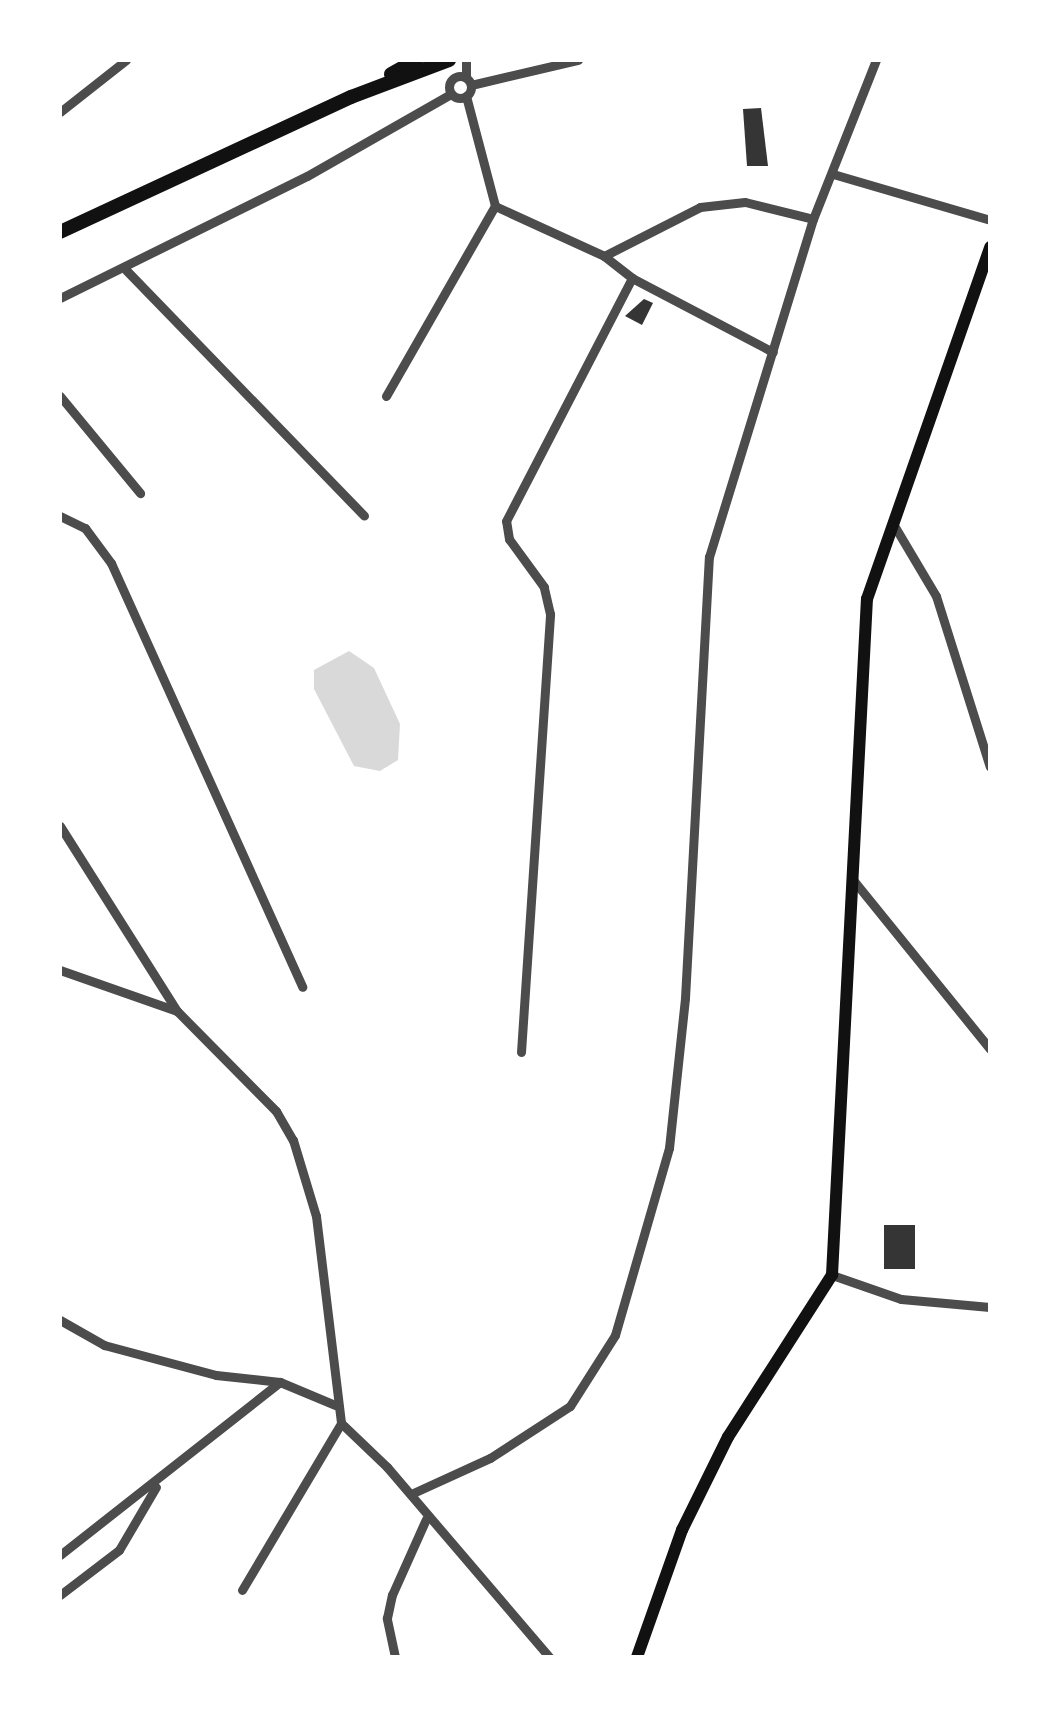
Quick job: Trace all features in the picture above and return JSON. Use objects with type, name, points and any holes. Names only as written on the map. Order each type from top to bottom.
[{"type":"main road","points":[[351,97],[416,60]]},
{"type":"main road","points":[[60,232],[351,97],[448,60]]},
{"type":"main road","points":[[637,1657],[682,1530],[728,1437],[832,1275],[867,599],[895,528],[990,247]]},
{"type":"street","points":[[60,112],[126,60]]},
{"type":"street","points":[[448,60],[451,94]]},
{"type":"street","points":[[386,396],[495,206],[468,86],[466,60]]},
{"type":"street","points":[[60,298],[126,270],[468,86],[578,60]]},
{"type":"street","points":[[411,1494],[490,1458],[570,1406],[615,1335],[670,1133],[685,998],[709,557],[812,218],[876,60]]},
{"type":"street","points":[[450,80],[468,86]]},
{"type":"street","points":[[833,174],[990,220]]},
{"type":"street","points":[[604,256],[700,207],[745,202],[812,218]]},
{"type":"street","points":[[495,206],[604,256],[632,278],[773,352]]},
{"type":"street","points":[[126,270],[364,516]]},
{"type":"street","points":[[521,1052],[550,614],[544,586],[508,539],[506,521],[632,278]]},
{"type":"street","points":[[60,396],[140,492]]},
{"type":"street","points":[[63,517],[85,528],[111,564],[302,987]]},
{"type":"street","points":[[895,528],[936,596],[990,767]]},
{"type":"street","points":[[60,826],[177,1011],[276,1111],[293,1140],[316,1216],[334,1405],[342,1423],[411,1494],[426,1519],[549,1657]]},
{"type":"street","points":[[854,881],[990,1048]]},
{"type":"street","points":[[60,970],[177,1011]]},
{"type":"street","points":[[832,1275],[901,1299],[990,1307]]},
{"type":"street","points":[[60,1320],[104,1345],[216,1375],[280,1382],[334,1405]]},
{"type":"street","points":[[60,1555],[157,1485],[280,1382]]},
{"type":"street","points":[[242,1590],[342,1423]]},
{"type":"street","points":[[60,1594],[119,1550],[157,1485]]},
{"type":"street","points":[[396,1657],[388,1618],[392,1594],[426,1519]]},
{"type":"shaded area","points":[[349,651],[374,668],[400,724],[398,760],[380,771],[354,766],[314,689],[314,670]]},
{"type":"building","points":[[761,108],[768,166],[747,166],[743,109]]},
{"type":"building","points":[[644,299],[653,303],[642,325],[625,316]]},
{"type":"building","points":[[884,1225],[915,1225],[915,1269],[884,1269]]}]
